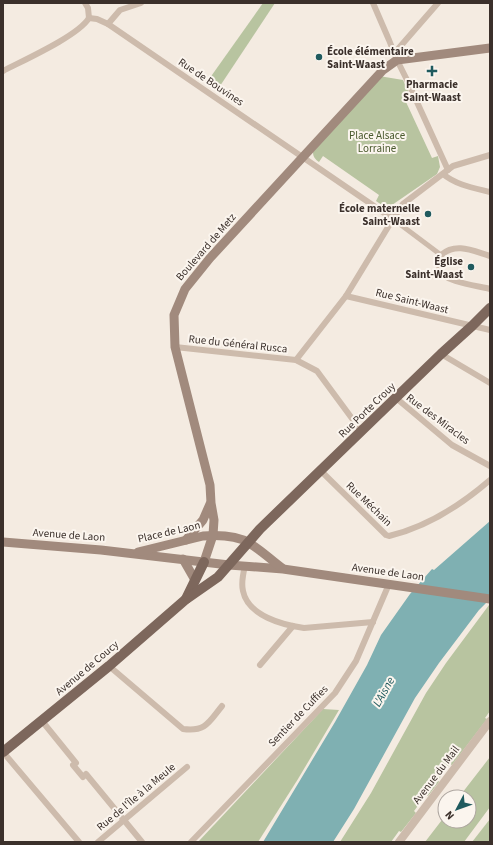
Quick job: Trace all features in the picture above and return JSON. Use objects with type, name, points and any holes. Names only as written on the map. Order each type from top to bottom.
[{"type":"main road","points":[[396,60],[490,48]]},
{"type":"main road","name":"Boulevard de Metz","points":[[210,503],[210,485],[175,347],[174,315],[185,289],[210,258],[383,70],[396,60]]},
{"type":"main road","name":"Rue Porte Crouy","points":[[248,543],[260,529],[490,308]]},
{"type":"main road","points":[[186,540],[203,520],[210,503]]},
{"type":"main road","name":"Place de Laon","points":[[204,562],[213,535],[214,520],[210,503]]},
{"type":"main road","name":"Place de Laon","points":[[133,553],[203,536],[213,535],[232,537],[248,543],[283,569]]},
{"type":"main road","name":"Avenue de Laon","points":[[3,542],[133,553]]},
{"type":"main road","points":[[185,600],[214,580],[248,543]]},
{"type":"main road","name":"Place de Laon","points":[[133,553],[229,565],[283,569]]},
{"type":"main road","points":[[183,560],[195,580]]},
{"type":"main road","points":[[185,600],[204,562]]},
{"type":"main road","name":"Avenue de Laon","points":[[283,569],[490,599]]},
{"type":"main road","name":"Avenue de Coucy","points":[[3,752],[109,666],[185,600]]},
{"type":"street","points":[[3,71],[78,30],[89,18],[88,8],[85,3]]},
{"type":"street","points":[[89,18],[106,22],[120,10],[141,3]]},
{"type":"street","points":[[373,3],[396,60],[406,78],[449,180],[490,192]]},
{"type":"street","points":[[396,60],[398,49],[438,3]]},
{"type":"street","name":"Rue de Bouvines","points":[[106,22],[394,219]]},
{"type":"street","points":[[296,360],[346,296],[403,204],[453,166],[490,155]]},
{"type":"street","points":[[394,219],[441,255]]},
{"type":"street","points":[[490,256],[457,247],[451,248],[441,255],[439,266],[440,272],[449,279],[490,289]]},
{"type":"street","name":"Rue Saint-Waast","points":[[346,296],[395,306],[490,330]]},
{"type":"street","name":"Rue du Général Rusca","points":[[175,347],[296,360],[317,371],[362,432]]},
{"type":"street","points":[[441,354],[490,383]]},
{"type":"street","name":"Rue des Miracles","points":[[396,398],[452,445],[490,466]]},
{"type":"street","name":"Rue Méchain","points":[[321,471],[386,535],[390,536],[410,530],[436,518],[469,498],[490,480]]},
{"type":"street","points":[[245,566],[242,584],[243,593],[247,601],[264,617],[304,628],[373,622]]},
{"type":"street","name":"Sentier de Cuffies","points":[[191,842],[335,693],[356,661],[392,584]]},
{"type":"street","points":[[260,665],[293,626]]},
{"type":"street","points":[[109,666],[183,730],[194,730],[205,727],[222,706]]},
{"type":"street","points":[[42,721],[76,763],[73,765],[83,777],[86,774],[142,842]]},
{"type":"street","name":"Avenue du Mail","points":[[399,842],[490,721]]},
{"type":"street","points":[[3,752],[79,842]]},
{"type":"street","name":"Rue de l'Île à la Meule","points":[[98,842],[187,767]]},
{"type":"green space","points":[[263,3],[275,3],[218,89],[207,82]]},
{"type":"green space","name":"Place Alsace Lorraine","points":[[379,76],[403,80],[412,99],[406,102],[432,158],[438,156],[440,167],[437,174],[392,205],[385,207],[376,201],[379,195],[323,156],[319,162],[313,155],[313,152]]},
{"type":"green space","points":[[489,605],[490,711],[485,718],[487,719],[452,765],[450,764],[428,796],[426,795],[414,811],[416,813],[391,842],[340,842],[371,793],[426,693],[446,663]]},
{"type":"green space","points":[[323,709],[339,710],[258,842],[198,842]]},
{"type":"green space","points":[[490,757],[490,807],[477,824],[477,789],[465,789]]},
{"type":"green space","points":[[490,819],[490,842],[472,842]]},
{"type":"green space","points":[[437,826],[437,829],[474,829],[464,842],[425,842]]},
{"type":"water","name":"L'Aisne","points":[[490,521],[490,599],[479,610],[415,698],[354,809],[333,842],[263,842],[335,722],[367,665],[381,635],[410,594],[432,569],[434,570]]},
{"type":"place","name":"École élémentaire Saint-Waast","points":[[319,57]]},
{"type":"place","name":"Pharmacie Saint-Waast","points":[[432,71]]},
{"type":"place","name":"École maternelle Saint-Waast","points":[[428,214]]},
{"type":"place","name":"Église Saint-Waast","points":[[471,267]]}]
